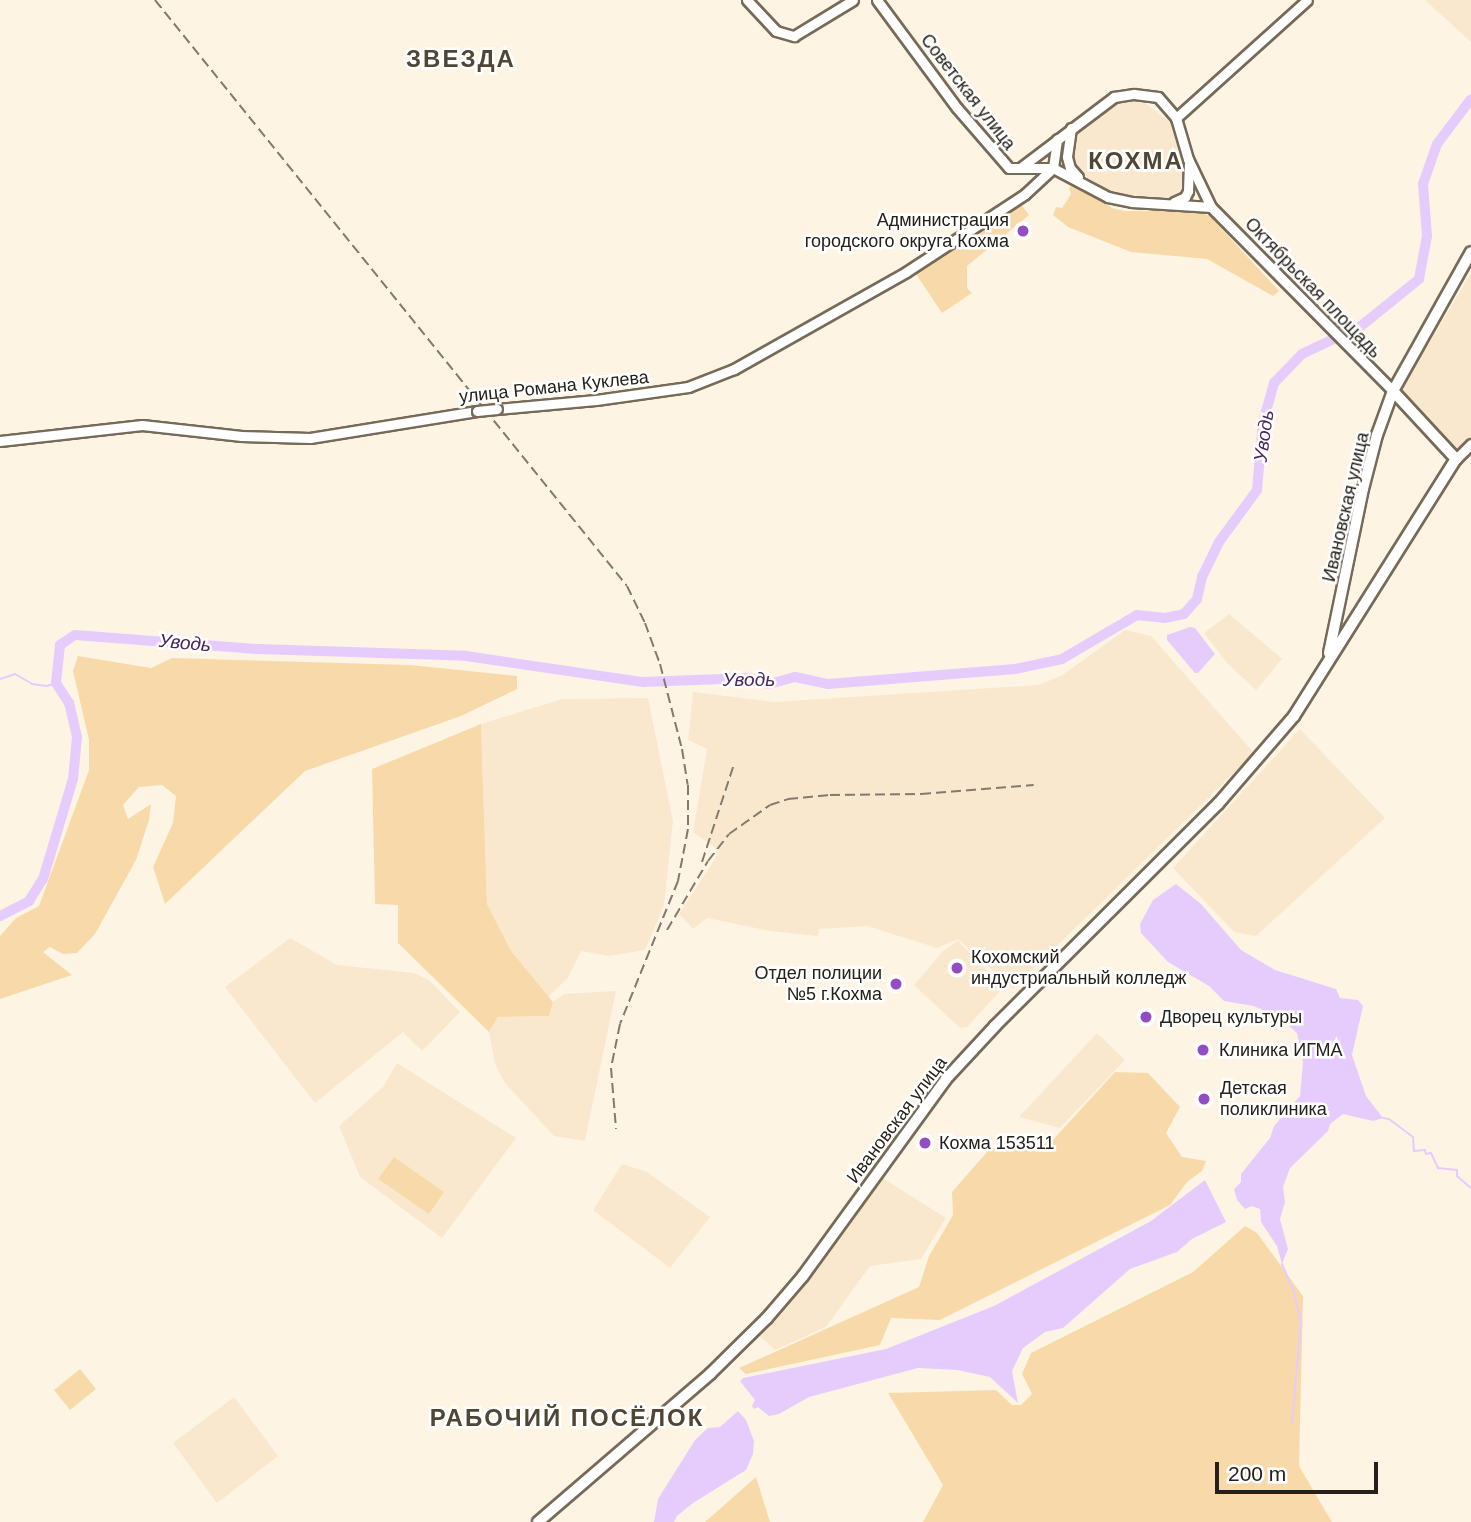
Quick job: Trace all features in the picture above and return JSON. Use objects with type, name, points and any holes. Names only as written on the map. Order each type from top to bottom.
[{"type":"main road","name":"Ивановская улица","points":[[1326,664],[1363,489],[1393,391],[1471,252]]},
{"type":"main road","points":[[1393,391],[1456,459]]},
{"type":"main road","name":"Ивановская улица","points":[[538,1522],[710,1374],[767,1318],[803,1276],[946,1079],[995,1026],[1218,804],[1294,716],[1456,459]]},
{"type":"main road","points":[[1340,607],[1348,617],[1357,617]]},
{"type":"street","points":[[747,0],[776,31],[786,35],[801,33],[853,0]]},
{"type":"street","name":"Советская улица","points":[[877,0],[995,155],[1009,168],[1053,168],[1108,197],[1132,202],[1211,207]]},
{"type":"street","points":[[1176,118],[1307,0]]},
{"type":"street","points":[[1020,168],[1114,97],[1134,94],[1158,97],[1176,118],[1188,159],[1188,191],[1185,197],[1169,203]]},
{"type":"street","points":[[1071,128],[1067,157],[1070,168],[1081,181]]},
{"type":"street","points":[[1053,168],[1057,139]]},
{"type":"street","name":"Октябрьская площадь","points":[[1188,159],[1211,207],[1393,391]]},
{"type":"street","name":"улица Романа Куклева","points":[[0,441],[142,425],[229,435],[310,438],[477,411],[596,400],[704,383],[906,272],[1025,194],[1053,168]]},
{"type":"street","points":[[1456,459],[1471,444]]},
{"type":"shaded area","points":[[1425,0],[1471,0],[1471,42]]},
{"type":"shaded area","points":[[1127,101],[1145,103],[1171,123],[1179,142],[1186,182],[1177,199],[1120,198],[1084,175],[1074,161],[1073,146],[1080,130],[1114,105]]},
{"type":"shaded area","points":[[1075,181],[1112,208],[1125,211],[1195,211],[1210,216],[1279,291],[1273,296],[1207,259],[1131,252],[1068,227],[1053,215],[1056,207],[1062,208],[1071,194],[1069,188]]},
{"type":"shaded area","points":[[1018,200],[1029,215],[967,266],[967,288],[972,293],[942,313],[916,274]]},
{"type":"shaded area","points":[[1471,273],[1471,440],[1460,451],[1453,449],[1403,396],[1402,388]]},
{"type":"shaded area","points":[[1229,614],[1282,659],[1256,690],[1228,664],[1204,633]]},
{"type":"shaded area","points":[[1190,627],[1195,628],[1215,654],[1198,673],[1195,673],[1167,640],[1167,635]]},
{"type":"shaded area","points":[[1125,630],[1151,636],[1254,753],[1013,989],[958,939],[937,948],[867,926],[819,929],[818,936],[770,931],[707,918],[693,929],[679,914],[720,851],[693,832],[707,749],[688,740],[693,692],[775,702],[1038,685],[1061,676]]},
{"type":"shaded area","points":[[78,656],[151,668],[172,658],[410,665],[517,676],[517,689],[461,716],[305,771],[165,904],[153,867],[173,823],[176,796],[162,785],[139,787],[123,805],[128,819],[151,804],[149,820],[136,860],[95,934],[77,953],[63,954],[50,947],[43,952],[72,975],[0,999],[0,936],[16,918],[39,906],[89,770],[89,740],[73,671]]},
{"type":"shaded area","points":[[648,698],[673,821],[664,905],[645,950],[609,956],[581,951],[568,978],[548,997],[511,951],[487,904],[481,724],[562,699]]},
{"type":"shaded area","points":[[481,724],[487,904],[511,951],[553,1002],[549,1016],[498,1017],[489,1032],[398,943],[398,905],[375,904],[372,769]]},
{"type":"shaded area","points":[[1300,729],[1385,818],[1256,936],[1234,932],[1173,868]]},
{"type":"shaded area","points":[[1176,884],[1201,904],[1241,950],[1275,970],[1336,989],[1340,998],[1358,1000],[1363,1006],[1352,1055],[1366,1096],[1383,1118],[1373,1121],[1343,1114],[1330,1124],[1328,1131],[1290,1168],[1283,1187],[1285,1202],[1280,1219],[1288,1249],[1282,1264],[1277,1246],[1261,1222],[1260,1209],[1252,1206],[1245,1209],[1237,1200],[1234,1189],[1241,1182],[1241,1174],[1270,1138],[1274,1126],[1300,1096],[1303,1062],[1297,1033],[1278,1016],[1253,1006],[1224,1001],[1209,986],[1168,962],[1141,933],[1140,924],[1153,900]]},
{"type":"shaded area","points":[[290,938],[337,965],[414,973],[429,980],[460,1012],[422,1051],[403,1032],[315,1103],[225,987]]},
{"type":"shaded area","name":"Кохомский индустриальный колледж","points":[[958,941],[1004,987],[967,1027],[960,1028],[914,985],[943,951]]},
{"type":"shaded area","points":[[616,991],[585,1141],[554,1136],[505,1083],[495,1064],[489,1032],[498,1017],[549,1016],[553,1002],[564,994]]},
{"type":"shaded area","points":[[1097,1033],[1125,1060],[1060,1128],[1019,1117]]},
{"type":"shaded area","points":[[397,1063],[516,1138],[442,1238],[360,1177],[339,1126],[383,1087]]},
{"type":"shaded area","points":[[1115,1072],[1148,1073],[1180,1107],[1166,1133],[1182,1157],[1206,1161],[1202,1171],[1187,1182],[1170,1205],[940,1320],[891,1318],[880,1345],[746,1374],[739,1368],[919,1287],[929,1256],[953,1215],[952,1192],[987,1152],[1016,1135],[1051,1142]]},
{"type":"shaded area","points":[[394,1157],[444,1192],[429,1214],[378,1179]]},
{"type":"shaded area","points":[[622,1164],[647,1172],[710,1217],[670,1268],[593,1210]]},
{"type":"shaded area","points":[[881,1177],[946,1218],[921,1259],[870,1266],[826,1327],[775,1350],[758,1335],[825,1257]]},
{"type":"shaded area","points":[[1205,1180],[1226,1222],[1192,1239],[1177,1252],[1130,1269],[1063,1328],[1045,1332],[1023,1348],[1012,1371],[1018,1403],[990,1377],[957,1370],[918,1368],[809,1397],[779,1414],[769,1416],[758,1407],[754,1409],[752,1406],[755,1400],[740,1381],[743,1378],[886,1349],[994,1306],[1151,1221]]},
{"type":"shaded area","points":[[1245,1226],[1257,1233],[1303,1296],[1299,1466],[1332,1522],[923,1522],[943,1485],[888,1393],[996,1390],[1012,1405],[1021,1405],[1032,1394],[1022,1374],[1031,1353],[1193,1272]]},
{"type":"shaded area","points":[[80,1369],[96,1389],[70,1410],[54,1390]]},
{"type":"shaded area","points":[[234,1397],[278,1456],[217,1503],[173,1443]]},
{"type":"shaded area","points":[[738,1411],[746,1420],[754,1441],[753,1454],[746,1470],[693,1503],[677,1516],[674,1522],[654,1522],[658,1499],[695,1440],[708,1428],[720,1427]]},
{"type":"shaded area","points":[[756,1477],[770,1522],[705,1522]]},
{"type":"waterway","name":"Уводь","points":[[0,916],[29,901],[43,879],[73,779],[77,737],[69,703],[56,683],[60,645],[75,635],[259,649],[466,656],[643,682],[749,678],[769,684],[795,677],[828,684],[1015,669],[1062,659],[1137,615],[1165,618],[1184,614],[1197,599],[1202,577],[1219,542],[1257,490],[1263,422],[1274,383],[1302,354],[1361,326],[1419,279],[1427,236],[1423,184],[1437,144],[1471,99]]},
{"type":"waterway","points":[[0,679],[15,674],[32,684],[47,686],[56,683]]},
{"type":"waterway","points":[[1383,1118],[1389,1119],[1413,1137],[1414,1151],[1425,1150],[1426,1154],[1431,1153],[1438,1168],[1457,1170],[1457,1176],[1471,1188]]},
{"type":"waterway","points":[[1282,1264],[1294,1292],[1301,1322],[1292,1423]]},
{"type":"railway","points":[[155,0],[627,586],[645,623],[660,664],[682,749],[688,785],[688,829],[678,881],[620,1024],[611,1068],[616,1129]]},
{"type":"railway","points":[[702,862],[733,767]]},
{"type":"railway","points":[[667,930],[708,861],[729,834],[770,805],[788,799],[830,795],[921,794],[1034,785]]},
{"type":"place","name":"Администрация городского округа Кохма","points":[[1023,231]]},
{"type":"place","name":"Кохомский индустриальный колледж","points":[[957,968]]},
{"type":"place","name":"Отдел полиции №5 г.Кохма","points":[[896,984]]},
{"type":"place","name":"Дворец культуры","points":[[1146,1017]]},
{"type":"place","name":"Клиника ИГМА","points":[[1203,1050]]},
{"type":"place","name":"Детская поликлиника","points":[[1204,1099]]},
{"type":"place","name":"Кохма 153511","points":[[925,1143]]},
{"type":"district","name":"ЗВЕЗДА","points":[[461,59]]},
{"type":"district","name":"КОХМА","points":[[1136,161]]},
{"type":"district","name":"РАБОЧИЙ ПОСЁЛОК","points":[[567,1418]]}]
